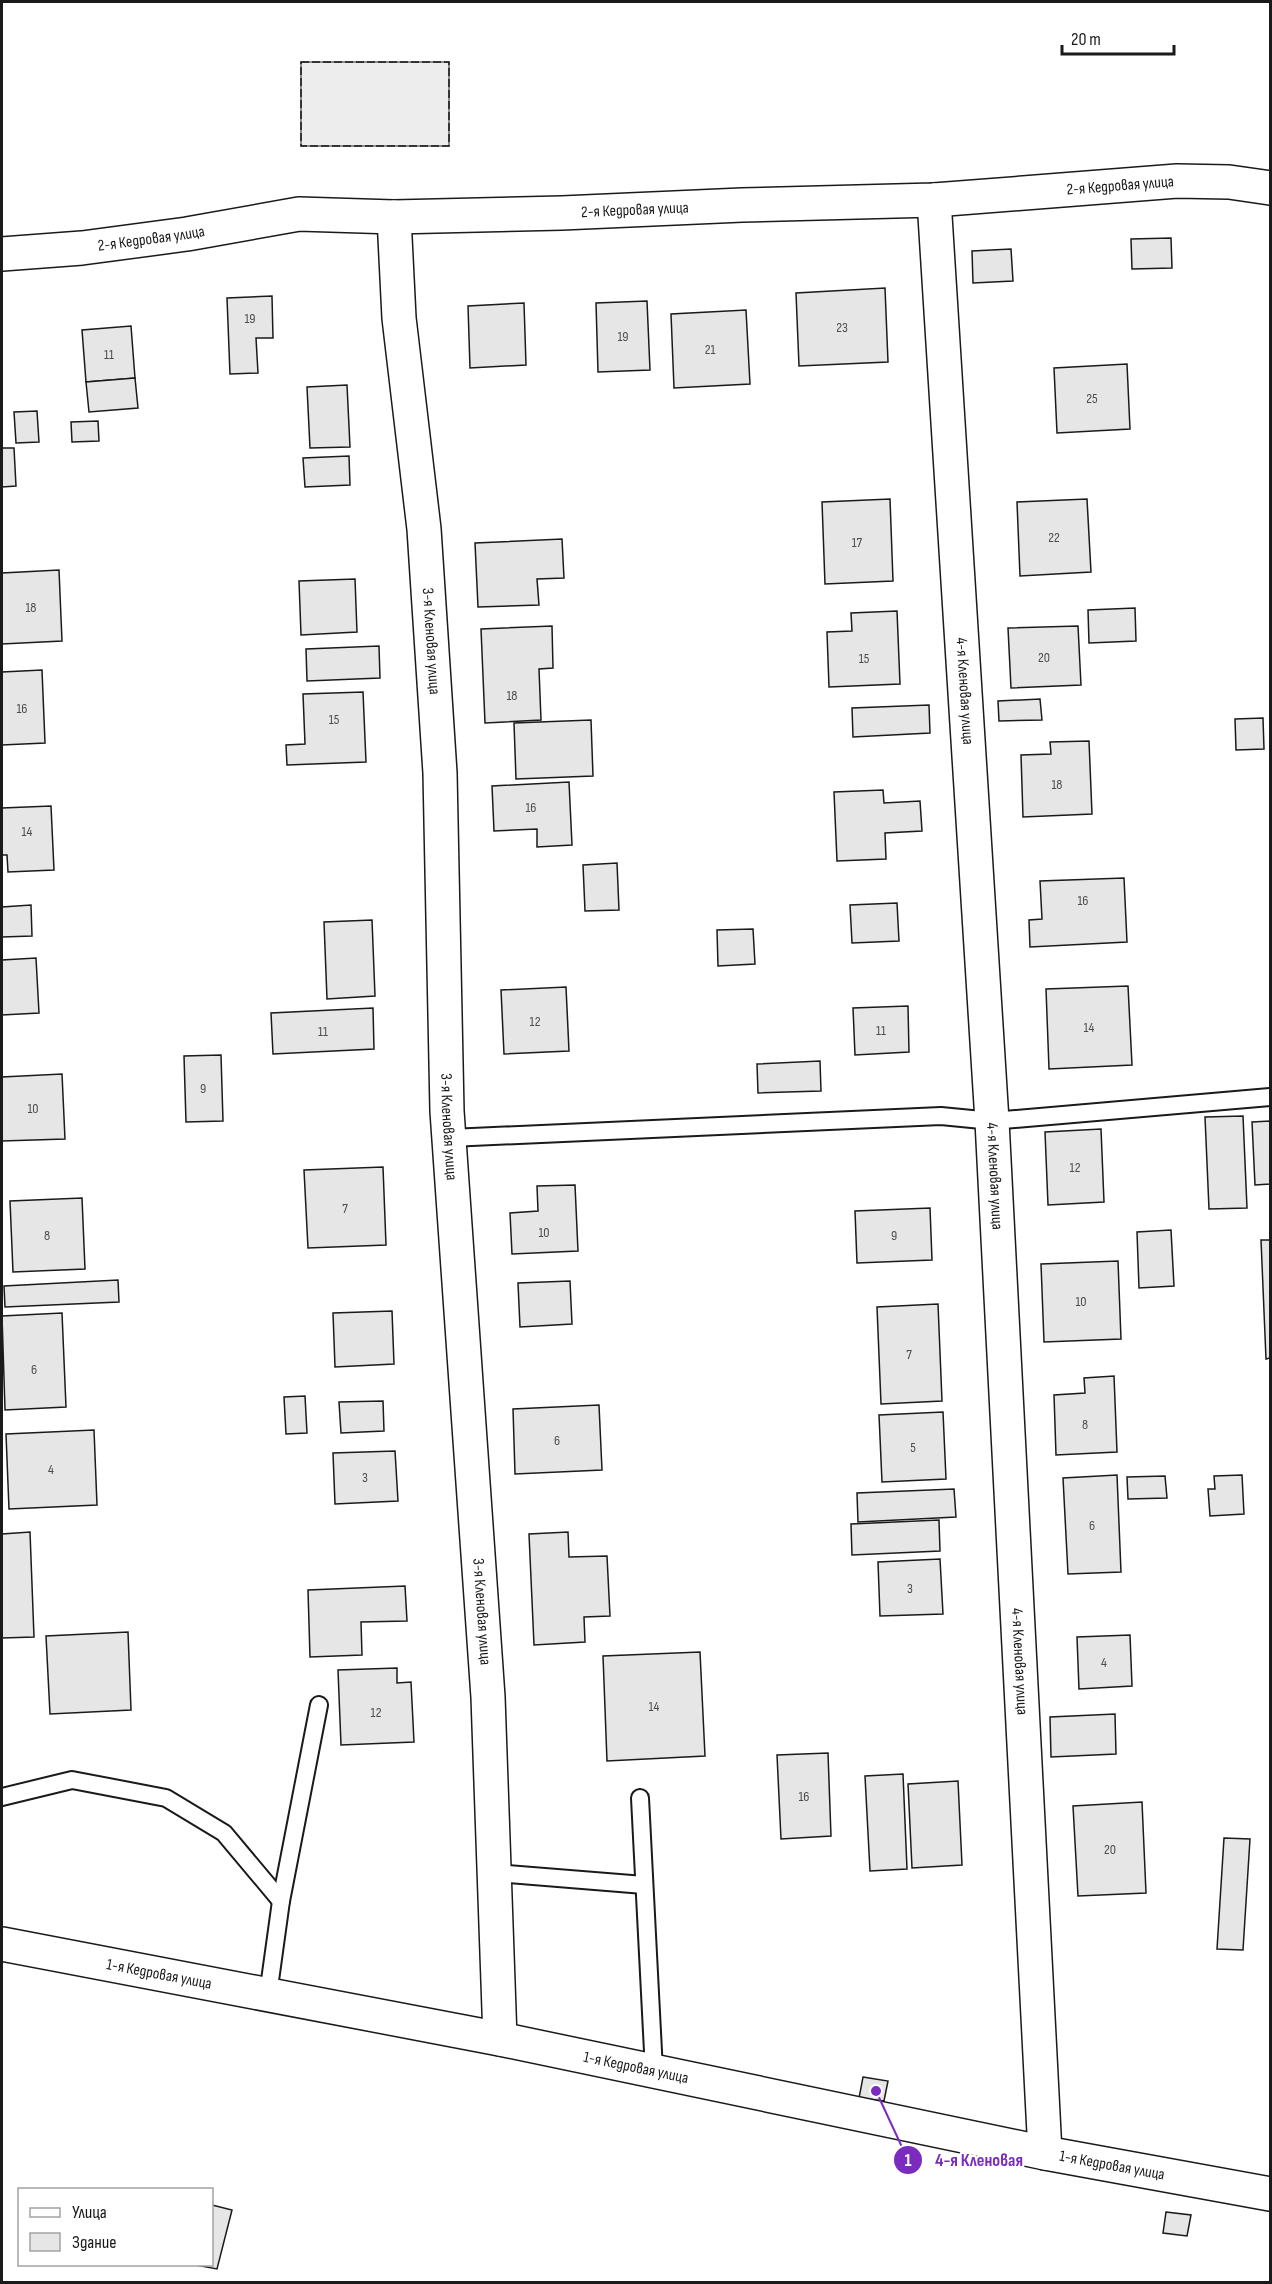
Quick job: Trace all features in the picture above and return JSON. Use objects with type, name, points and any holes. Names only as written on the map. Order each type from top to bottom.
[{"type":"street","name":"2-я Кедровая улица","points":[[2,254],[82,249],[187,234],[299,214],[394,216],[562,213],[934,200],[1177,181],[1229,182],[1270,188]]},
{"type":"street","name":"4-я Кленовая улица","points":[[934,200],[992,1121],[1045,2153]]},
{"type":"street","name":"3-я Кленовая улица","points":[[394,216],[399,318],[424,529],[440,773],[450,1138],[488,1697],[500,2039]]},
{"type":"street","name":"1-я Кедровая улица","points":[[2,1944],[500,2039],[1045,2153],[1270,2194]]},
{"type":"lane","points":[[450,1138],[941,1116],[992,1121],[1270,1097]]},
{"type":"lane","points":[[268,1995],[281,1901],[319,1705]]},
{"type":"lane","points":[[2,1797],[72,1780],[166,1798],[224,1833],[281,1901]]},
{"type":"lane","points":[[640,1798],[654,2071]]},
{"type":"lane","points":[[495,1873],[644,1885]]},
{"type":"shaded area","points":[[301,62],[449,62],[449,146],[301,146]]},
{"type":"building","points":[[1171,238],[1172,268],[1132,269],[1131,239]]},
{"type":"building","points":[[1011,249],[1013,281],[973,283],[972,251]]},
{"type":"building","points":[[885,288],[888,362],[799,366],[796,293]]},
{"type":"building","points":[[272,296],[273,338],[256,338],[258,373],[230,374],[227,298]]},
{"type":"building","points":[[647,301],[650,370],[598,372],[596,303]]},
{"type":"building","points":[[524,303],[526,365],[470,368],[468,306]]},
{"type":"building","points":[[746,310],[750,384],[674,388],[671,314]]},
{"type":"building","points":[[131,326],[135,378],[86,382],[82,330]]},
{"type":"building","points":[[1127,364],[1130,429],[1057,433],[1054,368]]},
{"type":"building","points":[[135,378],[138,408],[89,412],[86,382]]},
{"type":"building","points":[[347,385],[350,447],[310,448],[307,387]]},
{"type":"building","points":[[37,411],[39,442],[16,443],[14,412]]},
{"type":"building","points":[[98,421],[99,441],[72,442],[71,422]]},
{"type":"building","points":[[2,448],[14,448],[16,486],[2,487]]},
{"type":"building","points":[[349,456],[350,485],[305,487],[303,458]]},
{"type":"building","points":[[890,499],[893,581],[825,584],[822,502]]},
{"type":"building","points":[[1087,499],[1091,572],[1020,576],[1017,502]]},
{"type":"building","points":[[562,539],[564,578],[537,579],[539,605],[478,607],[475,543]]},
{"type":"building","points":[[59,570],[62,641],[2,644],[2,573]]},
{"type":"building","points":[[355,579],[357,632],[301,635],[299,581]]},
{"type":"building","points":[[1135,608],[1136,641],[1089,643],[1088,610]]},
{"type":"building","points":[[897,611],[900,684],[829,687],[827,632],[852,631],[851,613]]},
{"type":"building","points":[[552,626],[553,668],[539,669],[541,720],[485,723],[481,629]]},
{"type":"building","points":[[1078,626],[1081,685],[1011,688],[1008,628]]},
{"type":"building","points":[[379,646],[380,678],[307,681],[306,649]]},
{"type":"building","points":[[42,670],[45,743],[2,745],[2,672]]},
{"type":"building","points":[[363,692],[366,762],[287,765],[286,745],[305,744],[303,694]]},
{"type":"building","points":[[1040,699],[1042,720],[999,721],[998,701]]},
{"type":"building","points":[[929,705],[930,733],[853,737],[852,708]]},
{"type":"building","points":[[1263,718],[1264,749],[1236,750],[1235,719]]},
{"type":"building","points":[[591,720],[593,776],[516,779],[514,723]]},
{"type":"building","points":[[1089,741],[1092,814],[1023,817],[1021,755],[1051,754],[1050,742]]},
{"type":"building","points":[[569,782],[572,845],[537,847],[537,829],[494,831],[492,786]]},
{"type":"building","points":[[883,790],[884,803],[920,801],[922,831],[885,833],[886,859],[837,861],[834,792]]},
{"type":"building","points":[[51,806],[54,870],[8,872],[7,855],[2,855],[2,808]]},
{"type":"building","points":[[617,863],[619,910],[585,911],[583,865]]},
{"type":"building","points":[[1124,878],[1127,942],[1030,947],[1029,920],[1042,919],[1040,881]]},
{"type":"building","points":[[897,903],[899,941],[852,943],[850,905]]},
{"type":"building","points":[[31,905],[32,936],[2,937],[2,907]]},
{"type":"building","points":[[372,920],[375,996],[327,999],[324,922]]},
{"type":"building","points":[[753,929],[755,964],[718,966],[717,930]]},
{"type":"building","points":[[36,958],[39,1013],[2,1015],[2,960]]},
{"type":"building","points":[[1128,986],[1132,1065],[1049,1069],[1046,989]]},
{"type":"building","points":[[566,987],[569,1051],[504,1054],[501,990]]},
{"type":"building","points":[[908,1006],[909,1052],[855,1055],[853,1008]]},
{"type":"building","points":[[373,1008],[374,1049],[273,1054],[271,1013]]},
{"type":"building","points":[[221,1055],[223,1121],[186,1122],[184,1056]]},
{"type":"building","points":[[820,1061],[821,1091],[758,1093],[757,1064]]},
{"type":"building","points":[[62,1074],[65,1139],[2,1141],[2,1077]]},
{"type":"building","points":[[1243,1116],[1247,1208],[1209,1209],[1205,1117]]},
{"type":"building","points":[[1270,1121],[1270,1184],[1255,1185],[1252,1122]]},
{"type":"building","points":[[1101,1129],[1104,1202],[1048,1205],[1045,1132]]},
{"type":"building","points":[[383,1167],[386,1245],[308,1248],[304,1170]]},
{"type":"building","points":[[575,1185],[578,1251],[512,1254],[510,1213],[538,1211],[537,1186]]},
{"type":"building","points":[[82,1198],[85,1269],[13,1272],[10,1201]]},
{"type":"building","points":[[930,1208],[932,1260],[857,1263],[855,1211]]},
{"type":"building","points":[[1171,1230],[1174,1286],[1139,1288],[1137,1232]]},
{"type":"building","points":[[1261,1240],[1270,1240],[1270,1358],[1266,1359]]},
{"type":"building","points":[[1118,1261],[1121,1339],[1044,1342],[1041,1264]]},
{"type":"building","points":[[118,1280],[119,1302],[5,1307],[4,1286]]},
{"type":"building","points":[[570,1281],[572,1324],[520,1327],[518,1283]]},
{"type":"building","points":[[938,1304],[942,1401],[881,1404],[877,1307]]},
{"type":"building","points":[[392,1311],[394,1364],[335,1367],[333,1313]]},
{"type":"building","points":[[62,1313],[66,1407],[5,1410],[2,1316]]},
{"type":"building","points":[[1114,1376],[1117,1452],[1056,1455],[1054,1395],[1085,1393],[1084,1378]]},
{"type":"building","points":[[305,1396],[307,1433],[286,1434],[284,1397]]},
{"type":"building","points":[[383,1401],[384,1431],[341,1433],[339,1402]]},
{"type":"building","points":[[599,1405],[602,1470],[515,1474],[513,1409]]},
{"type":"building","points":[[943,1412],[946,1479],[882,1482],[879,1415]]},
{"type":"building","points":[[94,1430],[97,1505],[9,1509],[6,1434]]},
{"type":"building","points":[[395,1451],[398,1501],[335,1504],[333,1453]]},
{"type":"building","points":[[1117,1475],[1121,1572],[1068,1574],[1063,1478]]},
{"type":"building","points":[[1242,1475],[1244,1514],[1210,1516],[1208,1489],[1215,1489],[1214,1476]]},
{"type":"building","points":[[1165,1476],[1167,1498],[1128,1499],[1127,1477]]},
{"type":"building","points":[[954,1489],[956,1517],[858,1522],[857,1493]]},
{"type":"building","points":[[939,1520],[940,1551],[852,1555],[851,1524]]},
{"type":"building","points":[[30,1532],[34,1637],[2,1638],[2,1534]]},
{"type":"building","points":[[568,1532],[569,1557],[607,1556],[610,1616],[584,1617],[585,1642],[534,1645],[529,1534]]},
{"type":"building","points":[[940,1559],[943,1614],[880,1616],[878,1562]]},
{"type":"building","points":[[405,1586],[407,1621],[361,1622],[362,1655],[310,1657],[308,1590]]},
{"type":"building","points":[[128,1632],[131,1710],[50,1714],[46,1636]]},
{"type":"building","points":[[1130,1635],[1132,1686],[1079,1689],[1077,1637]]},
{"type":"building","points":[[700,1652],[705,1756],[607,1761],[603,1656]]},
{"type":"building","points":[[397,1668],[397,1683],[411,1682],[414,1742],[341,1745],[338,1670]]},
{"type":"building","points":[[1115,1714],[1116,1754],[1051,1757],[1050,1717]]},
{"type":"building","points":[[828,1753],[831,1836],[781,1839],[777,1755]]},
{"type":"building","points":[[903,1774],[907,1869],[870,1871],[865,1776]]},
{"type":"building","points":[[958,1781],[962,1865],[912,1868],[908,1784]]},
{"type":"building","points":[[1142,1802],[1146,1893],[1078,1896],[1073,1806]]},
{"type":"building","points":[[1224,1838],[1250,1839],[1243,1950],[1217,1949]]},
{"type":"building","points":[[863,2077],[888,2081],[884,2101],[859,2098]]},
{"type":"building","points":[[213,2205],[232,2210],[217,2269],[201,2266],[213,2266]]},
{"type":"building","points":[[1166,2212],[1191,2215],[1187,2236],[1163,2233]]},
{"type":"fence","points":[[301,62],[449,62],[449,146],[301,146],[301,62]]},
{"type":"place","name":"4-я Кленовая","points":[[876,2091]]}]
